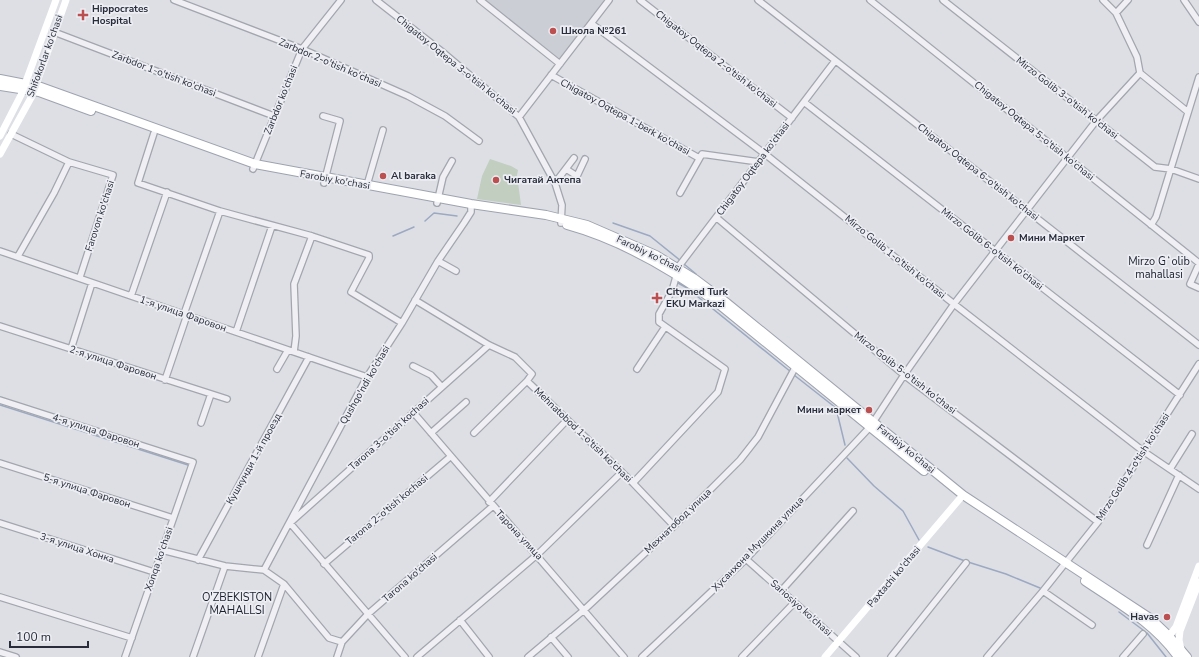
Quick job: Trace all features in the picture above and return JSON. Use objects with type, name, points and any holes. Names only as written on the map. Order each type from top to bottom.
[{"type":"main road","name":"Shifokorlar ko'chasi","points":[[0,136],[25,86],[56,0]]},
{"type":"main road","name":"Shifokorlar ko'chasi","points":[[0,154],[34,88],[66,0]]},
{"type":"main road","points":[[39,44],[48,47]]},
{"type":"main road","name":"Farobiy ko'chasi","points":[[0,79],[34,88],[254,167]]},
{"type":"main road","name":"Farobiy ko'chasi","points":[[0,86],[25,86]]},
{"type":"main road","name":"Farobiy ko'chasi","points":[[34,88],[154,133],[254,167],[587,225],[631,243],[677,274],[727,303],[797,364],[961,497],[1150,618],[1180,653],[1187,657]]},
{"type":"main road","name":"Farobiy ko'chasi","points":[[325,180],[367,185],[438,200]]},
{"type":"main road","name":"Paxtachi ko'chasi","points":[[825,657],[961,497]]},
{"type":"main road","points":[[1169,640],[1176,626],[1199,566]]},
{"type":"main road","points":[[1180,653],[1180,631],[1199,582]]},
{"type":"main road","points":[[1169,640],[1180,631]]},
{"type":"street","name":"Zarbdor 2-o'tish ko'chasi","points":[[174,0],[302,49],[433,108],[453,121],[478,141]]},
{"type":"street","name":"Zarbdor ko'chasi","points":[[254,167],[302,49],[341,0]]},
{"type":"street","name":"Chigatoy Oqtepa 3-o'tish ko'chasi","points":[[376,0],[445,54],[519,117],[556,183],[562,205],[561,221]]},
{"type":"street","points":[[480,0],[560,64]]},
{"type":"street","points":[[519,117],[609,0]]},
{"type":"street","name":"Chigatoy Oqtepa 2-o'tish ko'chasi","points":[[640,0],[792,118]]},
{"type":"street","name":"Chigatoy Oqtepa 6-o'tish ko'chasi","points":[[758,0],[1199,345]]},
{"type":"street","name":"Chigatoy Oqtepa 5-o'tish ko'chasi","points":[[870,0],[1199,263]]},
{"type":"street","name":"Mirzo Golib 3-o'tish ko'chasi","points":[[943,0],[1096,122],[1155,166],[1199,179]]},
{"type":"street","points":[[1102,0],[1116,13],[1138,57],[1140,73],[1188,112]]},
{"type":"street","points":[[1116,13],[1128,0]]},
{"type":"street","points":[[1184,0],[1199,22]]},
{"type":"street","name":"Mirzo Golib 1-o'tish ko'chasi","points":[[592,24],[765,154],[1143,451],[1199,489]]},
{"type":"street","name":"Zarbdor 1-o'tish ko'chasi","points":[[54,32],[274,116]]},
{"type":"street","name":"Chigatoy Oqtepa ko'chasi","points":[[665,326],[659,322],[659,314],[672,291],[677,274],[717,218],[835,61]]},
{"type":"street","name":"Хусанхона Мушкина улица","points":[[642,657],[746,559],[872,425],[904,375],[954,304],[1096,122],[1140,73]]},
{"type":"street","name":"Chigatoy Oqtepa 1-berk ko'chasi","points":[[551,75],[699,158]]},
{"type":"street","points":[[1151,225],[1156,217],[1199,77]]},
{"type":"street","name":"Mirzo Golib 6-o'tish ko'chasi","points":[[804,102],[1180,396]]},
{"type":"street","points":[[323,116],[340,121],[325,180]]},
{"type":"street","points":[[367,185],[383,130]]},
{"type":"street","points":[[154,133],[138,183],[220,211],[312,236],[370,256],[351,292],[402,323]]},
{"type":"street","name":"Farovon ko'chasi","points":[[11,134],[68,162],[113,175],[80,277]]},
{"type":"street","name":"Chigatoy Oqtepa 1-berk ko'chasi","points":[[680,194],[699,158],[704,153],[759,162]]},
{"type":"street","points":[[556,183],[574,158]]},
{"type":"street","points":[[566,169],[577,176],[585,159]]},
{"type":"street","points":[[438,200],[444,174],[452,161]]},
{"type":"street","points":[[18,256],[54,193],[68,162]]},
{"type":"street","points":[[131,296],[167,192]]},
{"type":"street","name":"Qushqo'ndi ko'chasi","points":[[264,570],[290,524],[367,377],[402,323],[438,261],[464,224],[471,206]]},
{"type":"street","points":[[165,380],[220,211]]},
{"type":"street","name":"Mirzo Golib 5-o'tish ko'chasi","points":[[717,218],[904,375],[1098,522]]},
{"type":"street","points":[[236,332],[272,226]]},
{"type":"street","points":[[277,369],[291,351],[296,336],[294,284],[312,236]]},
{"type":"street","name":"1-я улица Фаровон","points":[[0,250],[367,377]]},
{"type":"street","points":[[438,261],[456,271]]},
{"type":"street","points":[[1199,263],[1190,284],[1199,288]]},
{"type":"street","points":[[71,349],[92,283]]},
{"type":"street","name":"Mehnatobod 1-o'tish ko'chasi","points":[[415,300],[489,345],[521,362],[532,374],[527,381],[622,472],[674,526]]},
{"type":"street","name":"2-я улица Фаровон","points":[[0,326],[227,400]]},
{"type":"street","points":[[633,483],[718,392],[725,369],[665,326],[637,369]]},
{"type":"street","name":"Tarona 3-o'tish kochasi","points":[[290,524],[489,345]]},
{"type":"street","name":"Кушкунди 1-й проезд","points":[[198,560],[309,357]]},
{"type":"street","name":"Мехнатобод улица","points":[[528,657],[584,610],[674,526],[740,460],[758,437],[797,364]]},
{"type":"street","name":"Mirzo Golib 4-o'tish ko'chasi","points":[[987,657],[1043,591],[1098,522],[1180,396],[1199,364]]},
{"type":"street","points":[[413,366],[431,375],[442,387]]},
{"type":"street","points":[[474,433],[527,381]]},
{"type":"street","points":[[201,423],[211,394]]},
{"type":"street","name":"4-я улица Фаровон","points":[[0,400],[193,462]]},
{"type":"street","points":[[431,433],[466,402]]},
{"type":"street","name":"Тарона улица","points":[[413,412],[491,504],[538,554],[624,657]]},
{"type":"street","name":"Tarona ko'chasi","points":[[337,657],[342,642],[368,614],[491,504],[567,420]]},
{"type":"street","points":[[1170,469],[1192,434]]},
{"type":"street","name":"Tarona 2-o'tish kochasi","points":[[324,564],[450,457]]},
{"type":"street","name":"Xonqa ko'chasi","points":[[125,657],[193,462]]},
{"type":"street","name":"5-я улица Фаровон","points":[[0,463],[173,518]]},
{"type":"street","points":[[417,657],[538,554],[622,472]]},
{"type":"street","points":[[1147,545],[1179,475]]},
{"type":"street","points":[[781,591],[853,511]]},
{"type":"street","name":"3-я улица Хонка","points":[[0,523],[154,572]]},
{"type":"street","points":[[290,524],[405,657]]},
{"type":"street","points":[[162,550],[225,566],[264,570],[284,584],[330,638],[342,642]]},
{"type":"street","name":"Sariosiyo ko'chasi","points":[[746,559],[856,657]]},
{"type":"street","points":[[891,657],[966,563]]},
{"type":"street","points":[[193,657],[225,566]]},
{"type":"street","points":[[258,657],[284,584]]},
{"type":"street","points":[[1043,591],[1092,625]]},
{"type":"street","points":[[0,597],[132,638]]},
{"type":"street","points":[[742,657],[794,603]]},
{"type":"street","points":[[460,620],[489,657]]},
{"type":"street","points":[[1123,657],[1143,634]]},
{"type":"street","points":[[552,637],[568,657]]},
{"type":"street","points":[[0,652],[16,657]]},
{"type":"shaded area","name":"Школа №261","points":[[485,0],[604,0],[560,59]]},
{"type":"green space","points":[[490,159],[518,170],[517,175],[521,205],[477,199],[482,176]]},
{"type":"waterway","points":[[425,221],[434,213],[457,216]]},
{"type":"waterway","points":[[613,223],[650,236],[681,261]]},
{"type":"waterway","points":[[393,236],[414,227]]},
{"type":"waterway","points":[[684,264],[696,274]]},
{"type":"waterway","points":[[678,283],[687,288],[791,372]]},
{"type":"waterway","points":[[794,375],[836,408],[845,445]]},
{"type":"waterway","points":[[0,405],[188,465]]},
{"type":"waterway","points":[[847,458],[874,486],[903,511],[919,540]]},
{"type":"waterway","points":[[928,547],[965,561]]},
{"type":"waterway","points":[[968,562],[1006,574],[1040,588]]},
{"type":"waterway","points":[[1119,612],[1143,630]]},
{"type":"waterway","points":[[1147,633],[1166,657]]},
{"type":"place","name":"Hippocrates Hospital","points":[[83,15]]},
{"type":"place","name":"Школа №261","points":[[553,31]]},
{"type":"place","name":"Al baraka","points":[[383,176]]},
{"type":"place","name":"Чигатай Актепа","points":[[496,180]]},
{"type":"place","name":"Мини Маркет","points":[[1011,238]]},
{"type":"place","name":"Citymed Turk EKU Markazi","points":[[657,298]]},
{"type":"place","name":"Мини маркет","points":[[869,410]]},
{"type":"place","name":"Havas","points":[[1167,617]]},
{"type":"district","name":"Mirzo Gʻolib mahallasi","points":[[1159,267]]},
{"type":"district","name":"O'ZBEKISTON MAHALLSI","points":[[237,603]]}]
